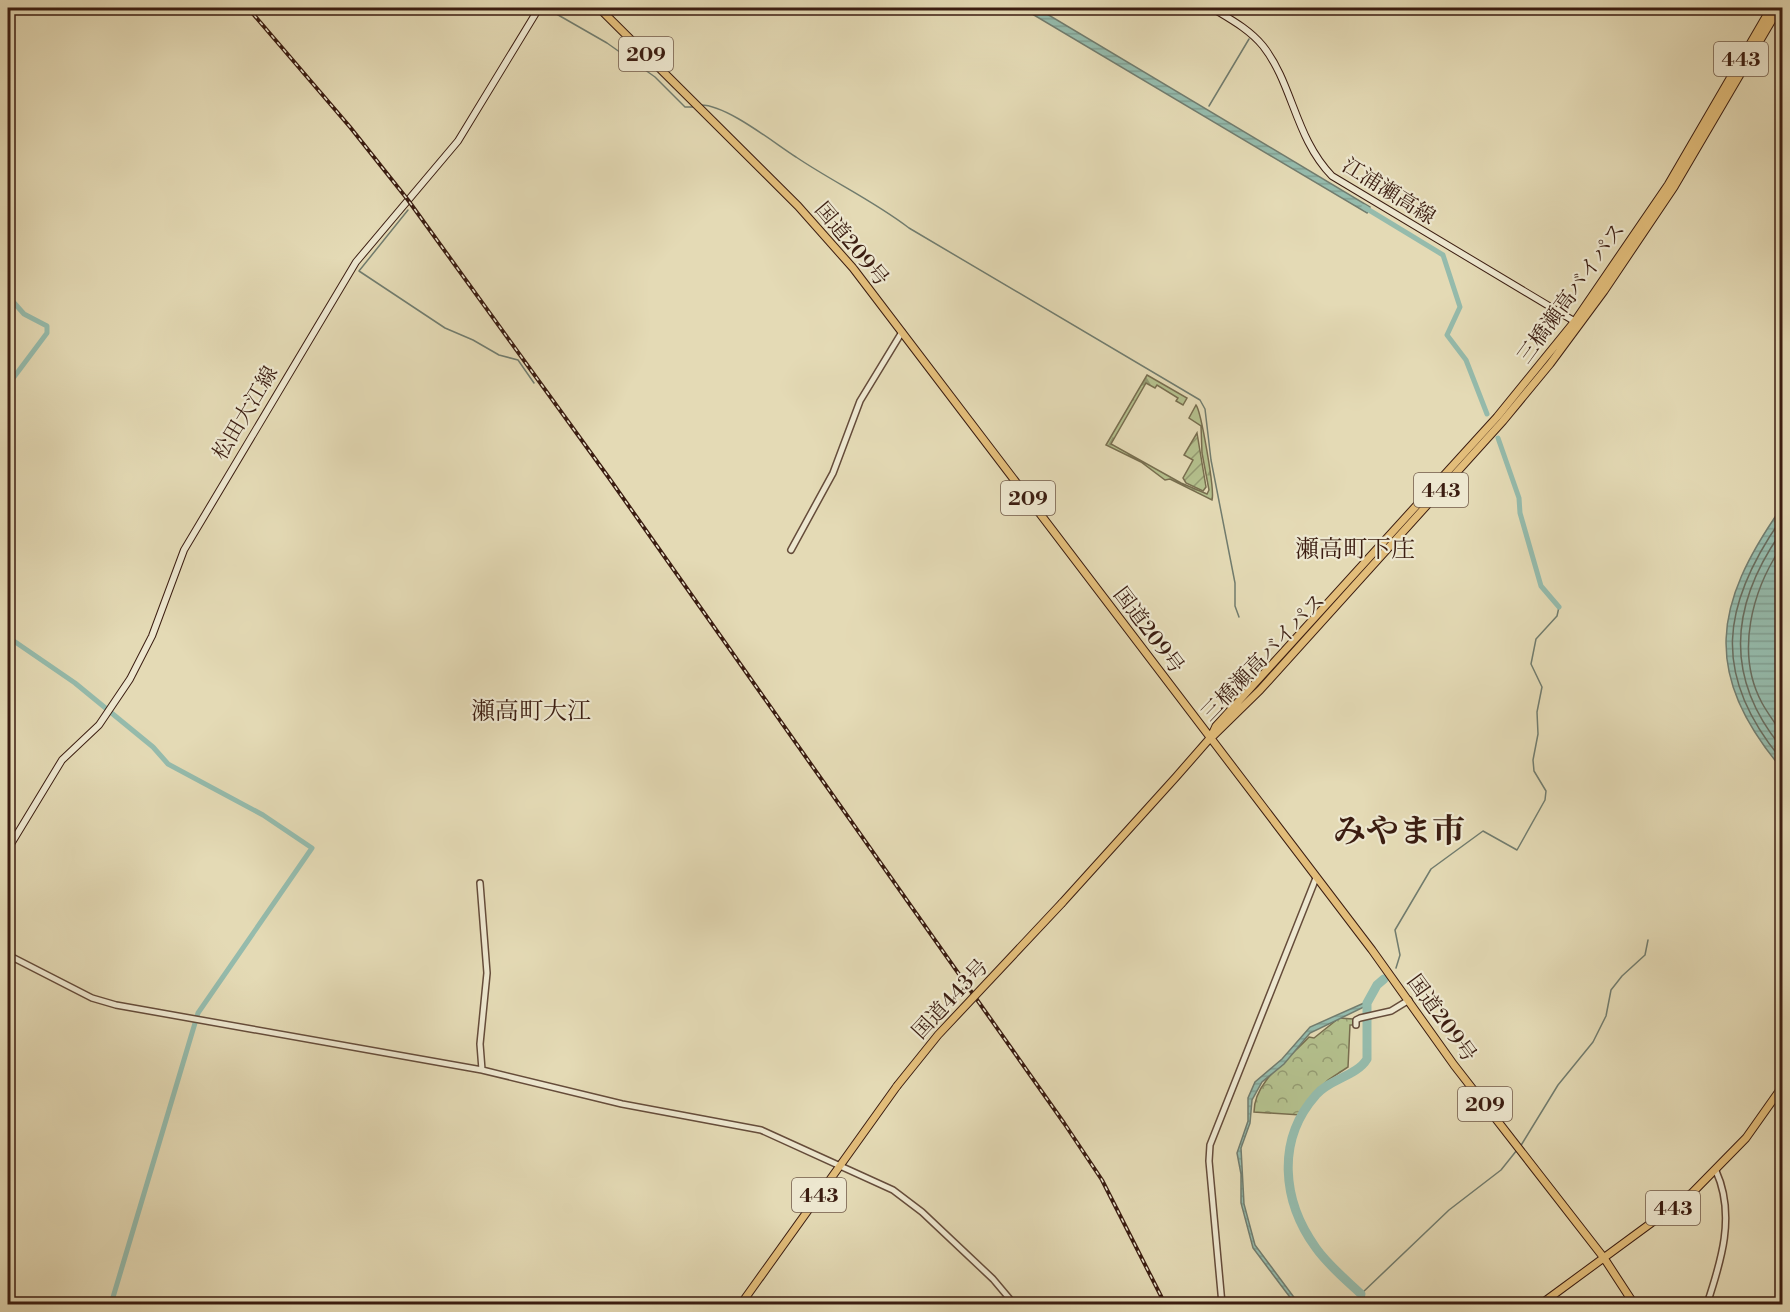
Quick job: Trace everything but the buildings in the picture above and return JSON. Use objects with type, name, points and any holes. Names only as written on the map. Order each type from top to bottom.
[{"type":"highway","name":"国道209号","points":[[599,8],[823,232],[1211,737],[1409,999],[1454,1065],[1604,1258],[1634,1305]]},
{"type":"highway","name":"三橋瀬高バイパス","points":[[1713,112],[1772,8]]},
{"type":"highway","name":"三橋瀬高バイパス","points":[[1211,737],[1216,726],[1497,417],[1577,323],[1668,185],[1779,8]]},
{"type":"highway","name":"国道443号","points":[[741,1305],[897,1086],[938,1035],[1062,903],[1211,737]]},
{"type":"highway","name":"443","points":[[1541,1305],[1692,1193],[1746,1138],[1782,1087]]},
{"type":"main road","name":"松田大江線","points":[[8,849],[62,760],[107,714],[142,658],[184,550],[356,262],[467,128],[539,8]]},
{"type":"main road","name":"江浦瀬高線","points":[[1212,8],[1246,30],[1264,48],[1313,153],[1332,176],[1577,323]]},
{"type":"street","points":[[790,550],[836,466],[860,401],[902,332]]},
{"type":"street","points":[[1222,1305],[1209,1161],[1210,1145],[1316,878]]},
{"type":"street","points":[[480,883],[483,897],[487,973],[480,1044],[482,1070]]},
{"type":"street","points":[[8,955],[92,998],[132,1008],[482,1070],[633,1106],[739,1124],[761,1130],[893,1190],[910,1202],[993,1279],[1014,1305]]},
{"type":"street","points":[[1356,1025],[1360,1018],[1391,1011],[1409,999]]},
{"type":"street","points":[[1707,1305],[1724,1247],[1725,1195],[1716,1171]]},
{"type":"green space","points":[[1147,375],[1187,398],[1183,405],[1176,401],[1178,398],[1157,385],[1155,388],[1146,383],[1111,444],[1181,483],[1207,494],[1209,490],[1202,453],[1201,426],[1189,418],[1196,405],[1207,451],[1212,500],[1170,479],[1165,480],[1141,462],[1106,445]]},
{"type":"green space","points":[[1197,433],[1206,487],[1203,491],[1186,483],[1183,478],[1193,460],[1184,455]]},
{"type":"green space","points":[[1339,1018],[1353,1019],[1353,1025],[1350,1025],[1348,1067],[1328,1080],[1313,1095],[1301,1115],[1254,1112],[1260,1090],[1274,1071],[1309,1037],[1314,1038]]},
{"type":"water","points":[[1022,8],[1037,8],[1370,207],[1367,213]]},
{"type":"water","points":[[1782,507],[1782,769],[1756,734],[1739,701],[1729,670],[1726,639],[1731,608],[1742,576],[1759,542]]},
{"type":"water","points":[[1364,1003],[1366,1006],[1310,1033],[1284,1064],[1262,1082],[1252,1100],[1250,1123],[1241,1148],[1244,1204],[1255,1245],[1299,1304],[1295,1304],[1253,1248],[1241,1203],[1241,1174],[1237,1153],[1248,1121],[1248,1098],[1255,1082],[1282,1059],[1310,1027]]},
{"type":"waterway","points":[[546,8],[607,43],[655,77],[685,107],[693,107]]},
{"type":"waterway","points":[[1209,106],[1249,39]]},
{"type":"waterway","points":[[701,105],[724,111],[737,118],[909,228],[1200,400],[1205,409],[1211,460],[1235,583],[1235,606],[1239,617]]},
{"type":"waterway","points":[[1364,207],[1443,255],[1460,307],[1447,335],[1466,360],[1487,414]]},
{"type":"waterway","points":[[408,210],[359,271],[445,328],[499,355],[518,360],[534,383]]},
{"type":"waterway","points":[[8,296],[24,314],[47,326],[47,333],[14,377],[8,381]]},
{"type":"waterway","points":[[1498,438],[1519,498],[1520,513],[1541,586],[1559,607]]},
{"type":"waterway","points":[[1396,968],[1400,955],[1395,930],[1431,869],[1483,831],[1517,850],[1545,800],[1546,791],[1534,771],[1533,760],[1538,734],[1537,712],[1542,687],[1531,664],[1536,639],[1557,616],[1559,607]]},
{"type":"waterway","points":[[8,637],[75,683],[153,747],[168,764],[263,815],[312,848],[198,1013],[111,1304]]},
{"type":"waterway","points":[[1520,1147],[1558,1085],[1593,1042],[1606,1016],[1611,990],[1622,976],[1645,955],[1648,940]]},
{"type":"waterway","points":[[1361,1294],[1326,1260],[1305,1230],[1296,1211],[1291,1191],[1288,1171],[1289,1151],[1294,1131],[1316,1095],[1328,1085],[1357,1070],[1367,1059],[1367,1003],[1377,985],[1384,979]]},
{"type":"waterway","points":[[1372,1304],[1361,1294],[1449,1210],[1501,1170],[1517,1150]]},
{"type":"railway","points":[[248,8],[350,127],[408,200],[609,478],[1064,1123],[1102,1180],[1165,1304]]},
{"type":"district","name":"瀬高町下庄","points":[[1355,549]]},
{"type":"district","name":"瀬高町大江","points":[[531,711]]},
{"type":"district","name":"みやま市","points":[[1399,830]]}]
